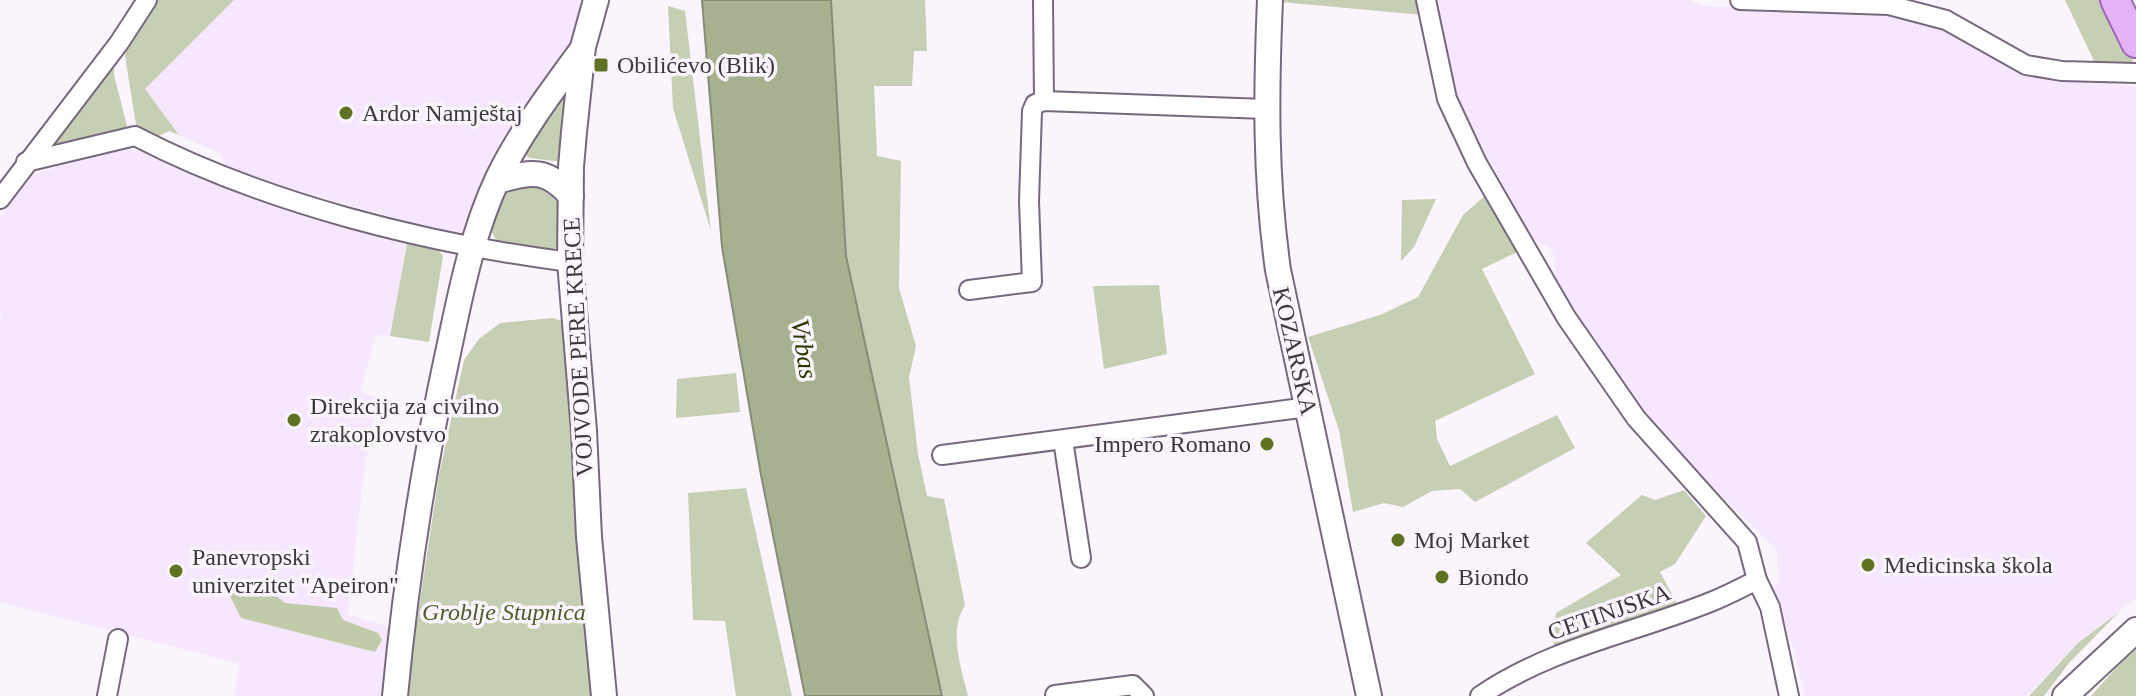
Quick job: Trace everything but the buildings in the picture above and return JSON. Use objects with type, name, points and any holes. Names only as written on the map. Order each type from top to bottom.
[{"type":"main road","points":[[2124,8],[2136,43]]},
{"type":"street","points":[[0,199],[119,43],[147,0]]},
{"type":"street","name":"VOJVODE PERE KRECE","points":[[596,0],[583,47],[571,167],[570,262],[589,537],[604,696]]},
{"type":"street","points":[[1043,0],[1044,101]]},
{"type":"street","name":"KOZARSKA","points":[[1270,0],[1266,109],[1269,205],[1278,270],[1369,696]]},
{"type":"street","points":[[1426,0],[1447,99],[1477,163],[1584,345],[1636,418],[1740,533],[1752,553],[1757,580],[1770,607],[1789,696]]},
{"type":"street","points":[[1740,0],[1889,5],[1946,20],[2026,65],[2062,71],[2136,73]]},
{"type":"street","points":[[395,696],[418,502],[462,289],[474,247],[497,181],[529,124],[583,47]]},
{"type":"street","points":[[969,290],[1032,282],[1029,201],[1032,111],[1035,104],[1044,101],[1266,109]]},
{"type":"street","points":[[26,162],[135,136],[175,157],[308,205],[474,247],[570,262]]},
{"type":"street","points":[[497,181],[519,175],[545,175],[556,180],[571,196]]},
{"type":"street","points":[[942,455],[1308,407]]},
{"type":"street","points":[[1063,440],[1081,558]]},
{"type":"street","name":"CETINJSKA","points":[[1480,696],[1556,655],[1715,601],[1757,580]]},
{"type":"street","points":[[2065,696],[2136,630]]},
{"type":"street","points":[[107,696],[118,639]]},
{"type":"street","points":[[1055,695],[1133,685],[1144,696]]},
{"type":"shaded area","name":"Ardor Namještaj","points":[[234,0],[584,0],[572,38],[559,65],[466,233],[459,236],[226,170],[220,153],[179,135],[145,89]]},
{"type":"shaded area","points":[[1434,0],[1688,0],[1704,6],[1890,11],[1940,26],[2051,75],[2136,87],[2136,598],[2078,643],[2027,696],[1805,696],[1792,643],[1773,594],[1778,580],[1777,550],[1652,427],[1556,284],[1555,258],[1550,248],[1532,238],[1457,100]]},
{"type":"shaded area","points":[[104,152],[153,152],[406,246],[390,336],[376,335],[360,393],[377,397],[362,486],[348,615],[389,627],[382,696],[233,696],[240,664],[0,602],[0,217],[32,175]]},
{"type":"shaded area","points":[[231,580],[265,587],[285,603],[337,608],[343,620],[378,633],[382,640],[375,652],[241,618],[226,588]]},
{"type":"green space","points":[[157,0],[234,0],[145,89],[179,135],[169,131],[155,138],[137,131],[125,56],[128,39]]},
{"type":"green space","points":[[831,0],[925,0],[927,51],[914,51],[912,86],[874,86],[877,156],[901,161],[899,288],[916,346],[909,377],[918,454],[927,496],[944,499],[965,605],[957,627],[957,638],[959,662],[968,696],[942,696],[846,256]]},
{"type":"green space","points":[[1420,0],[1423,15],[1281,2]]},
{"type":"green space","points":[[2065,0],[2102,0],[2133,61],[2127,65],[2096,65]]},
{"type":"green space","points":[[668,6],[685,11],[711,231],[673,108]]},
{"type":"green space","points":[[114,62],[126,130],[54,151],[46,147]]},
{"type":"green space","points":[[568,84],[562,162],[530,158],[520,152]]},
{"type":"green space","points":[[519,185],[543,188],[558,203],[558,246],[551,251],[504,244],[493,234],[492,216],[497,200]]},
{"type":"green space","points":[[1487,194],[1521,250],[1482,269],[1535,374],[1435,421],[1437,439],[1450,466],[1557,415],[1575,448],[1475,502],[1460,489],[1432,491],[1403,507],[1384,503],[1353,512],[1339,430],[1308,337],[1380,315],[1418,297],[1463,215]]},
{"type":"green space","points":[[1436,199],[1414,247],[1401,261],[1402,200]]},
{"type":"green space","points":[[407,244],[439,251],[443,256],[429,342],[390,336]]},
{"type":"green space","points":[[1159,285],[1167,354],[1104,369],[1093,286]]},
{"type":"green space","name":"Groblje Stupnica","points":[[553,318],[562,321],[597,696],[408,696],[439,475],[464,360],[479,339],[500,323]]},
{"type":"green space","points":[[736,373],[740,412],[676,418],[677,379]]},
{"type":"green space","points":[[746,488],[792,696],[736,696],[725,621],[693,620],[688,493]]},
{"type":"green space","points":[[1684,490],[1706,516],[1675,564],[1660,572],[1679,607],[1554,650],[1556,613],[1621,575],[1586,543],[1642,495],[1655,500]]},
{"type":"green space","points":[[2119,612],[2069,663],[2044,696],[2029,696],[2078,643]]},
{"type":"green space","points":[[2136,646],[2136,696],[2091,696],[2131,651]]},
{"type":"water","name":"Vrbas","points":[[702,0],[831,0],[846,256],[942,696],[805,696],[761,475],[722,247]]},
{"type":"place","name":"Obilićevo (Blik)","points":[[601,65]]},
{"type":"place","name":"Ardor Namještaj","points":[[346,113]]},
{"type":"place","name":"Direkcija za civilno zrakoplovstvo","points":[[294,420]]},
{"type":"place","name":"Impero Romano","points":[[1267,444]]},
{"type":"place","name":"Moj Market","points":[[1398,540]]},
{"type":"place","name":"Medicinska škola","points":[[1868,565]]},
{"type":"place","name":"Panevropski univerzitet \"Apeiron\"","points":[[176,571]]},
{"type":"place","name":"Biondo","points":[[1442,577]]}]
